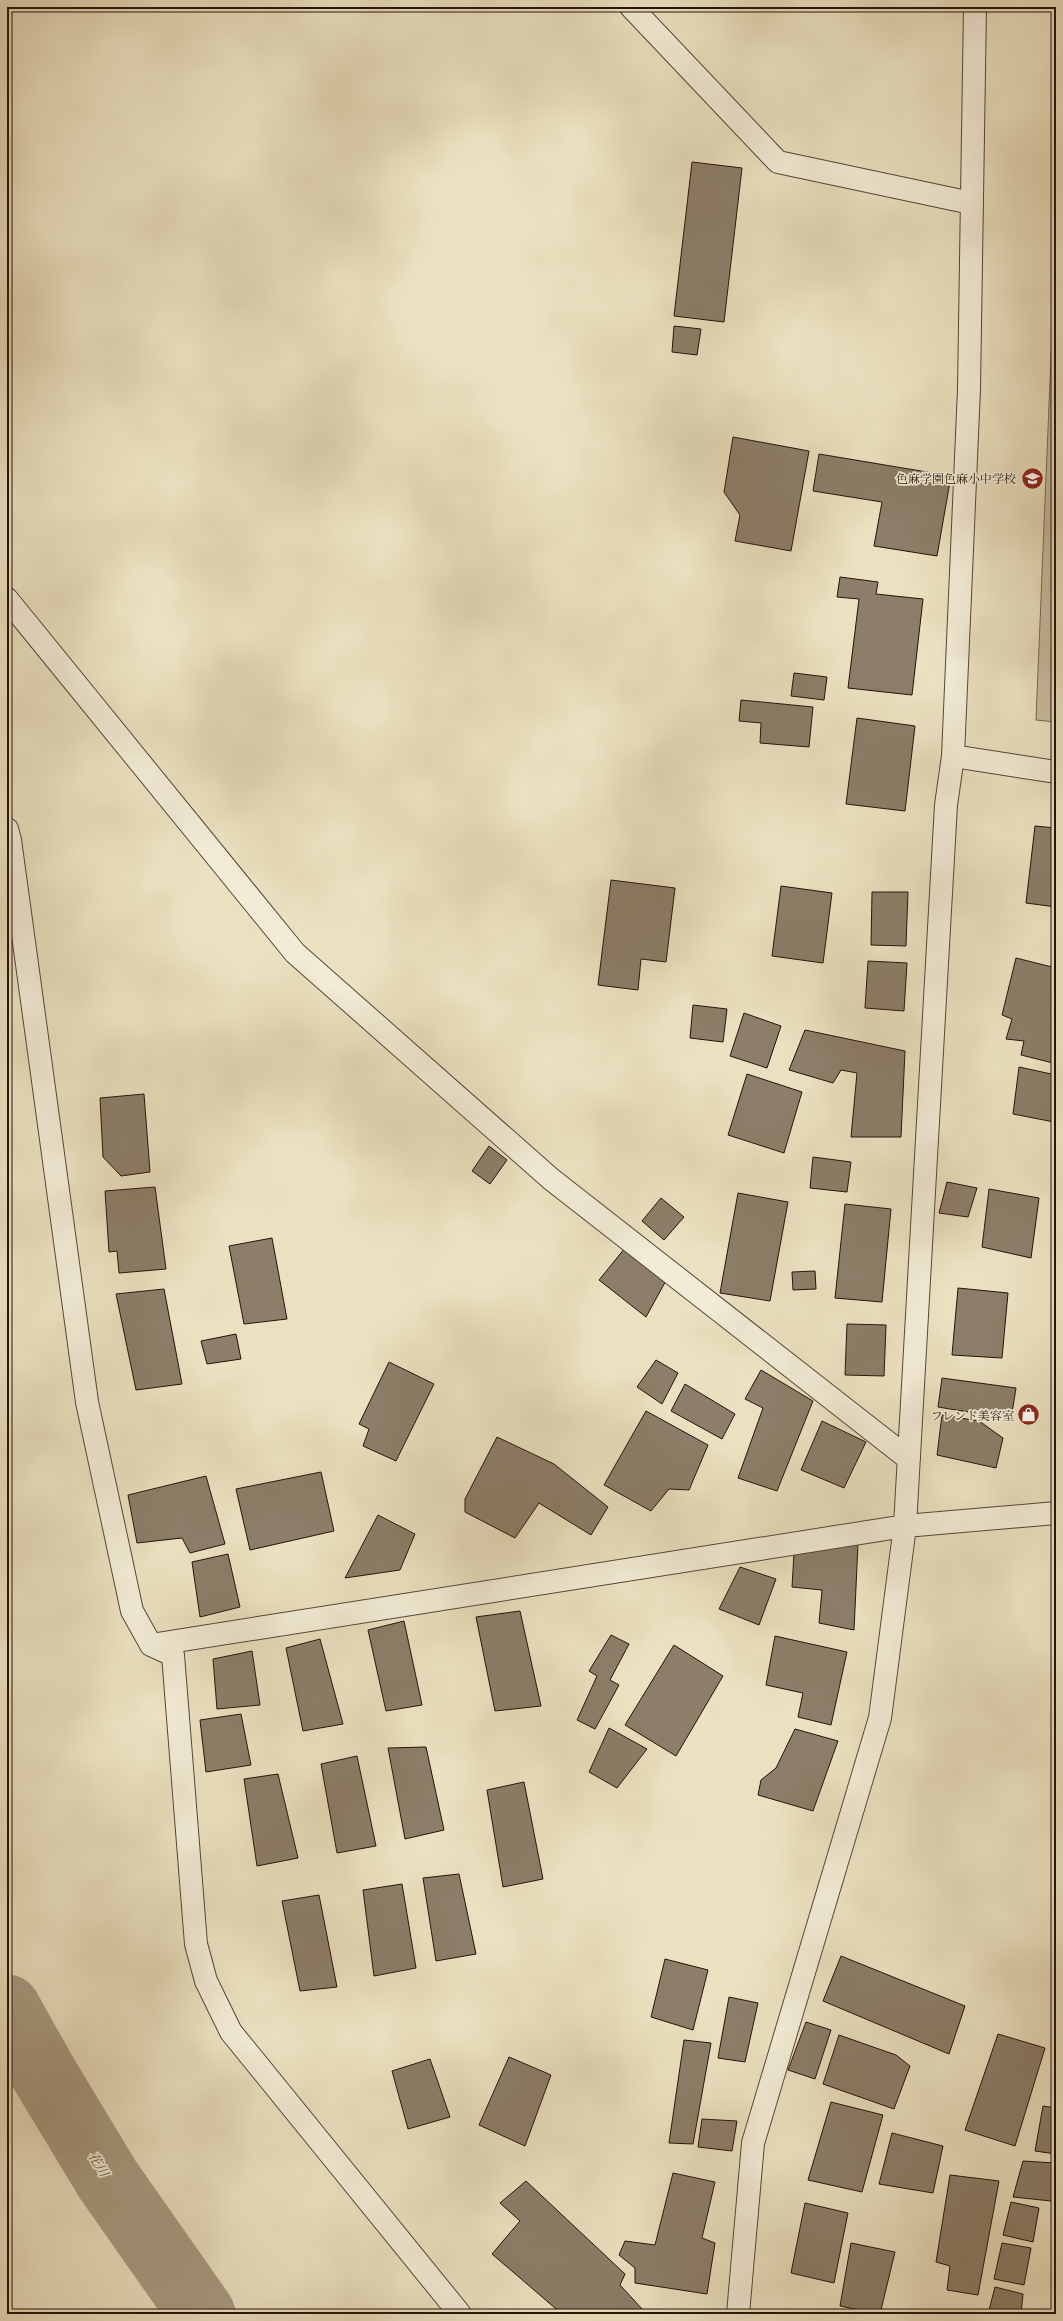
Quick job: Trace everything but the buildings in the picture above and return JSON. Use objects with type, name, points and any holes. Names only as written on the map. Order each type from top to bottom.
[{"type":"street","points":[[631,7],[778,162],[971,203]]},
{"type":"street","points":[[738,2314],[753,2143],[880,1718],[905,1526],[946,804],[953,756],[969,388],[975,7]]},
{"type":"street","points":[[7,599],[295,953],[550,1179],[909,1459]]},
{"type":"street","points":[[953,756],[1056,772]]},
{"type":"street","points":[[7,829],[10,840],[87,1402],[132,1612],[151,1645],[173,1655],[196,1944],[206,1981],[231,2032],[460,2314]]},
{"type":"street","points":[[151,1645],[905,1526],[1056,1513]]},
{"type":"shaded area","points":[[1056,259],[1056,722],[1036,720]]},
{"type":"waterway","name":"花川","points":[[7,2008],[44,2074],[108,2180],[202,2314]]},
{"type":"place","name":"色麻学園色麻小中学校","points":[[1032,478]]},
{"type":"place","name":"フレンド美容室","points":[[1029,1415]]}]
